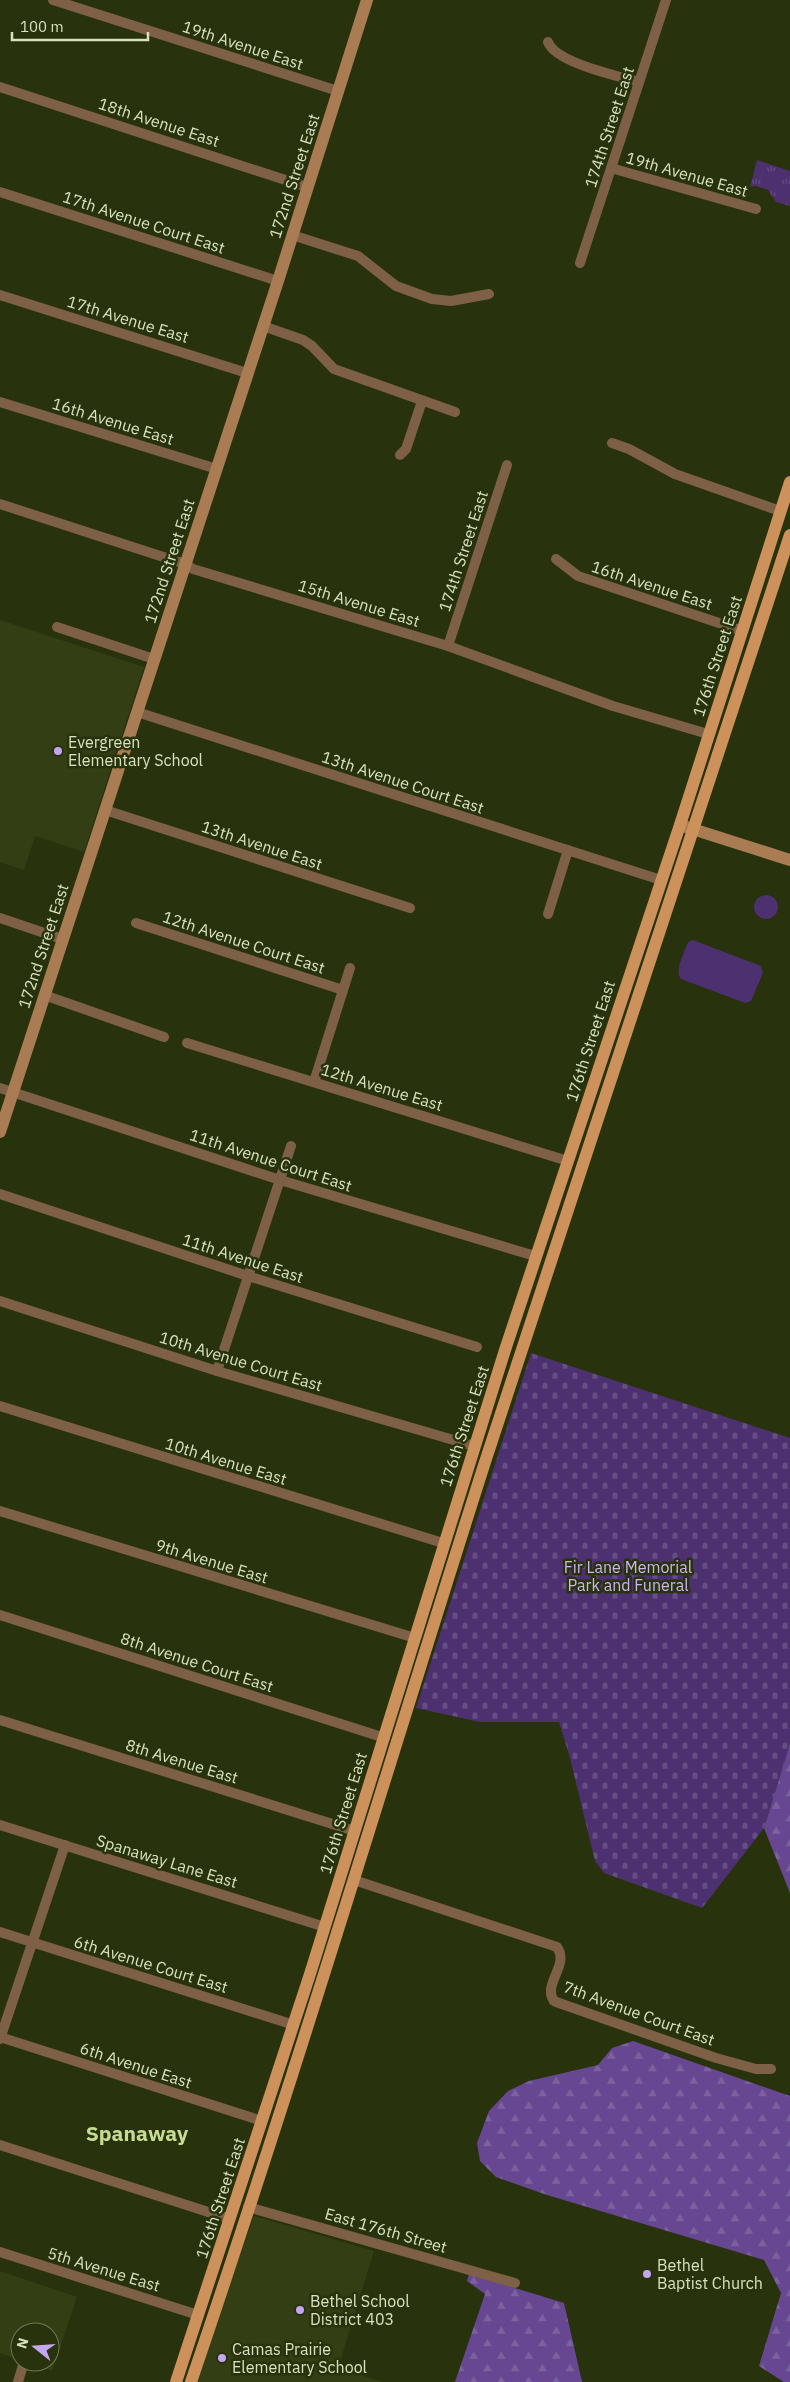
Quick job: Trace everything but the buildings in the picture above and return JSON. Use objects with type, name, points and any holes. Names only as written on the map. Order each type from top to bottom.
[{"type":"main road","name":"176th Street East","points":[[176,2382],[294,2025],[385,1738],[474,1446],[660,880],[680,825],[790,482]]},
{"type":"main road","name":"176th Street East","points":[[191,2382],[347,1902],[526,1336],[790,536]]},
{"type":"main road","points":[[763,566],[779,570]]},
{"type":"main road","points":[[640,990],[639,974],[664,891],[660,880]]},
{"type":"main road","points":[[526,1336],[523,1321],[540,1267],[536,1256]]},
{"type":"main road","points":[[377,1806],[373,1794],[387,1747],[385,1738]]},
{"type":"main road","points":[[347,1902],[344,1886],[359,1840],[355,1831]]},
{"type":"main road","points":[[248,2207],[244,2199],[266,2131],[262,2121]]},
{"type":"main road","points":[[183,2382],[203,2323],[198,2314]]},
{"type":"street","name":"19th Avenue East","points":[[53,0],[338,91]]},
{"type":"street","name":"172nd Street East","points":[[0,1132],[6,1090],[44,995],[217,469],[367,0]]},
{"type":"street","name":"174th Street East","points":[[580,263],[666,0]]},
{"type":"street","points":[[548,42],[550,48],[561,57],[639,82]]},
{"type":"street","name":"18th Avenue East","points":[[0,87],[308,187]]},
{"type":"street","name":"19th Avenue East","points":[[611,168],[756,209]]},
{"type":"street","name":"17th Avenue Court East","points":[[0,192],[278,281]]},
{"type":"street","points":[[292,235],[358,256],[396,286],[432,298],[451,301],[489,294]]},
{"type":"street","name":"17th Avenue East","points":[[0,295],[247,373]]},
{"type":"street","points":[[263,326],[303,340],[312,346],[334,369],[455,412]]},
{"type":"street","points":[[400,455],[406,449],[422,401]]},
{"type":"street","name":"16th Avenue East","points":[[0,402],[217,469]]},
{"type":"street","points":[[612,443],[629,449],[675,474],[780,511]]},
{"type":"street","name":"174th Street East","points":[[448,646],[507,465]]},
{"type":"street","name":"15th Avenue East","points":[[0,504],[185,564],[193,569],[448,646],[613,706],[708,734]]},
{"type":"street","name":"16th Avenue East","points":[[556,559],[578,576],[743,631]]},
{"type":"street","points":[[56,627],[154,659]]},
{"type":"street","name":"13th Avenue Court East","points":[[137,712],[660,880]]},
{"type":"street","name":"13th Avenue East","points":[[105,810],[410,908]]},
{"type":"street","points":[[680,825],[790,860]]},
{"type":"street","points":[[548,914],[568,850]]},
{"type":"street","points":[[0,918],[62,939]]},
{"type":"street","name":"12th Avenue Court East","points":[[136,923],[343,990]]},
{"type":"street","points":[[314,1082],[350,968]]},
{"type":"street","points":[[44,995],[164,1036]]},
{"type":"street","name":"12th Avenue East","points":[[187,1042],[568,1161]]},
{"type":"street","name":"11th Avenue Court East","points":[[6,1090],[280,1180],[536,1256]]},
{"type":"street","points":[[217,1371],[291,1146]]},
{"type":"street","name":"11th Avenue East","points":[[0,1194],[248,1276],[477,1347]]},
{"type":"street","name":"10th Avenue Court East","points":[[0,1301],[217,1371],[474,1446]]},
{"type":"street","name":"10th Avenue East","points":[[0,1406],[444,1543]]},
{"type":"street","name":"9th Avenue East","points":[[0,1511],[415,1638]]},
{"type":"street","name":"8th Avenue Court East","points":[[0,1615],[385,1738]]},
{"type":"street","name":"8th Avenue East","points":[[0,1720],[355,1831]]},
{"type":"street","name":"Spanaway Lane East","points":[[0,1825],[325,1927]]},
{"type":"street","points":[[0,2038],[64,1845]]},
{"type":"street","name":"7th Avenue Court East","points":[[354,1880],[556,1947],[561,1957],[551,1995],[554,2001],[708,2055],[756,2069],[771,2070]]},
{"type":"street","name":"6th Avenue Court East","points":[[0,1932],[294,2025]]},
{"type":"street","name":"6th Avenue East","points":[[0,2038],[262,2121]]},
{"type":"street","points":[[0,2146],[230,2219]]},
{"type":"street","name":"East 176th Street","points":[[248,2207],[515,2283]]},
{"type":"street","name":"5th Avenue East","points":[[0,2252],[198,2314]]},
{"type":"shaded area","name":"Evergreen Elementary School","points":[[0,620],[144,667],[84,852],[35,836],[24,870],[0,862]]},
{"type":"shaded area","points":[[254,2216],[374,2251],[338,2368],[382,2382],[195,2382]]},
{"type":"shaded area","points":[[0,2271],[77,2297],[60,2347],[60,2322],[10,2322],[10,2356],[0,2353]]},
{"type":"green space","points":[[757,160],[790,171],[790,206],[776,202],[768,190],[756,186],[750,187]]},
{"type":"green space","points":[[766,895],[774,899],[778,907],[774,915],[766,919],[758,915],[754,907],[758,899]]},
{"type":"green space","points":[[693,940],[761,966],[763,973],[751,1001],[745,1003],[681,979],[679,971],[681,961],[688,942]]},
{"type":"green space","name":"Fir Lane Memorial Park and Funeral","points":[[531,1353],[790,1438],[790,1743],[764,1828],[702,1908],[604,1873],[595,1861],[570,1758],[559,1722],[480,1722],[416,1708]]},
{"type":"green space","points":[[790,1743],[790,1893],[764,1828]]},
{"type":"green space","points":[[633,2041],[790,2096],[790,2382],[784,2382],[759,2366],[781,2293],[764,2260],[547,2195],[496,2177],[480,2161],[477,2143],[489,2111],[508,2091],[529,2081],[598,2065],[612,2048]]},
{"type":"green space","points":[[469,2274],[564,2303],[582,2382],[455,2382],[485,2294],[467,2281]]},
{"type":"place","name":"Evergreen Elementary School","points":[[58,751]]},
{"type":"place","name":"Bethel Baptist Church","points":[[647,2274]]},
{"type":"place","name":"Bethel School District 403","points":[[300,2310]]},
{"type":"place","name":"Camas Prairie Elementary School","points":[[222,2358]]},
{"type":"district","name":"Spanaway","points":[[137,2133]]}]
